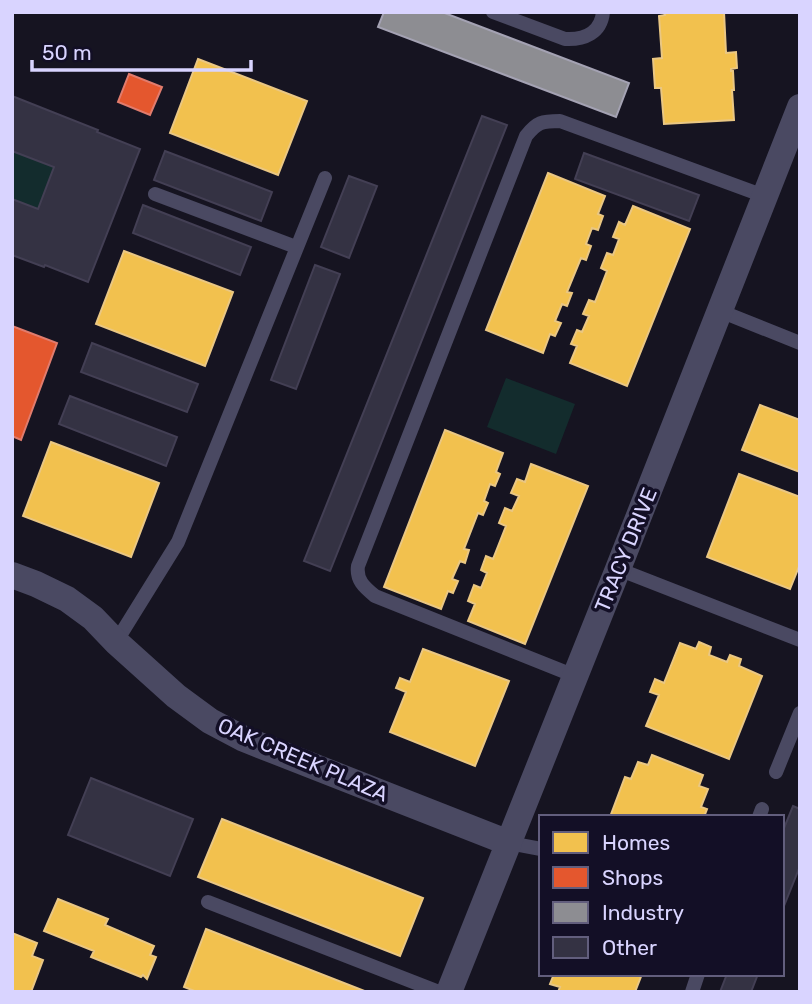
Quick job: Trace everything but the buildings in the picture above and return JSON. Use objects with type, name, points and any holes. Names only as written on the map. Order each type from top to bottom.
[{"type":"street","name":"TRACY DRIVE","points":[[449,992],[800,107]]},
{"type":"street","name":"OAK CREEK PLAZA","points":[[12,575],[67,599],[93,618],[176,696],[210,721],[244,739],[509,843]]},
{"type":"lane","points":[[493,12],[565,39],[577,40],[588,37],[598,28],[603,12]]},
{"type":"lane","points":[[575,676],[375,596],[359,580],[357,573],[526,136],[535,125],[560,121],[764,195]]},
{"type":"lane","points":[[116,642],[178,542],[325,178]]},
{"type":"lane","points":[[155,194],[296,247]]},
{"type":"lane","points":[[720,311],[800,343]]},
{"type":"lane","points":[[618,569],[800,640]]},
{"type":"lane","points":[[776,772],[800,713]]},
{"type":"lane","points":[[509,843],[539,849]]},
{"type":"lane","points":[[208,902],[439,992]]},
{"type":"green space","points":[[12,151],[54,167],[38,209],[12,199]]},
{"type":"green space","points":[[506,378],[575,404],[556,454],[487,427]]}]
